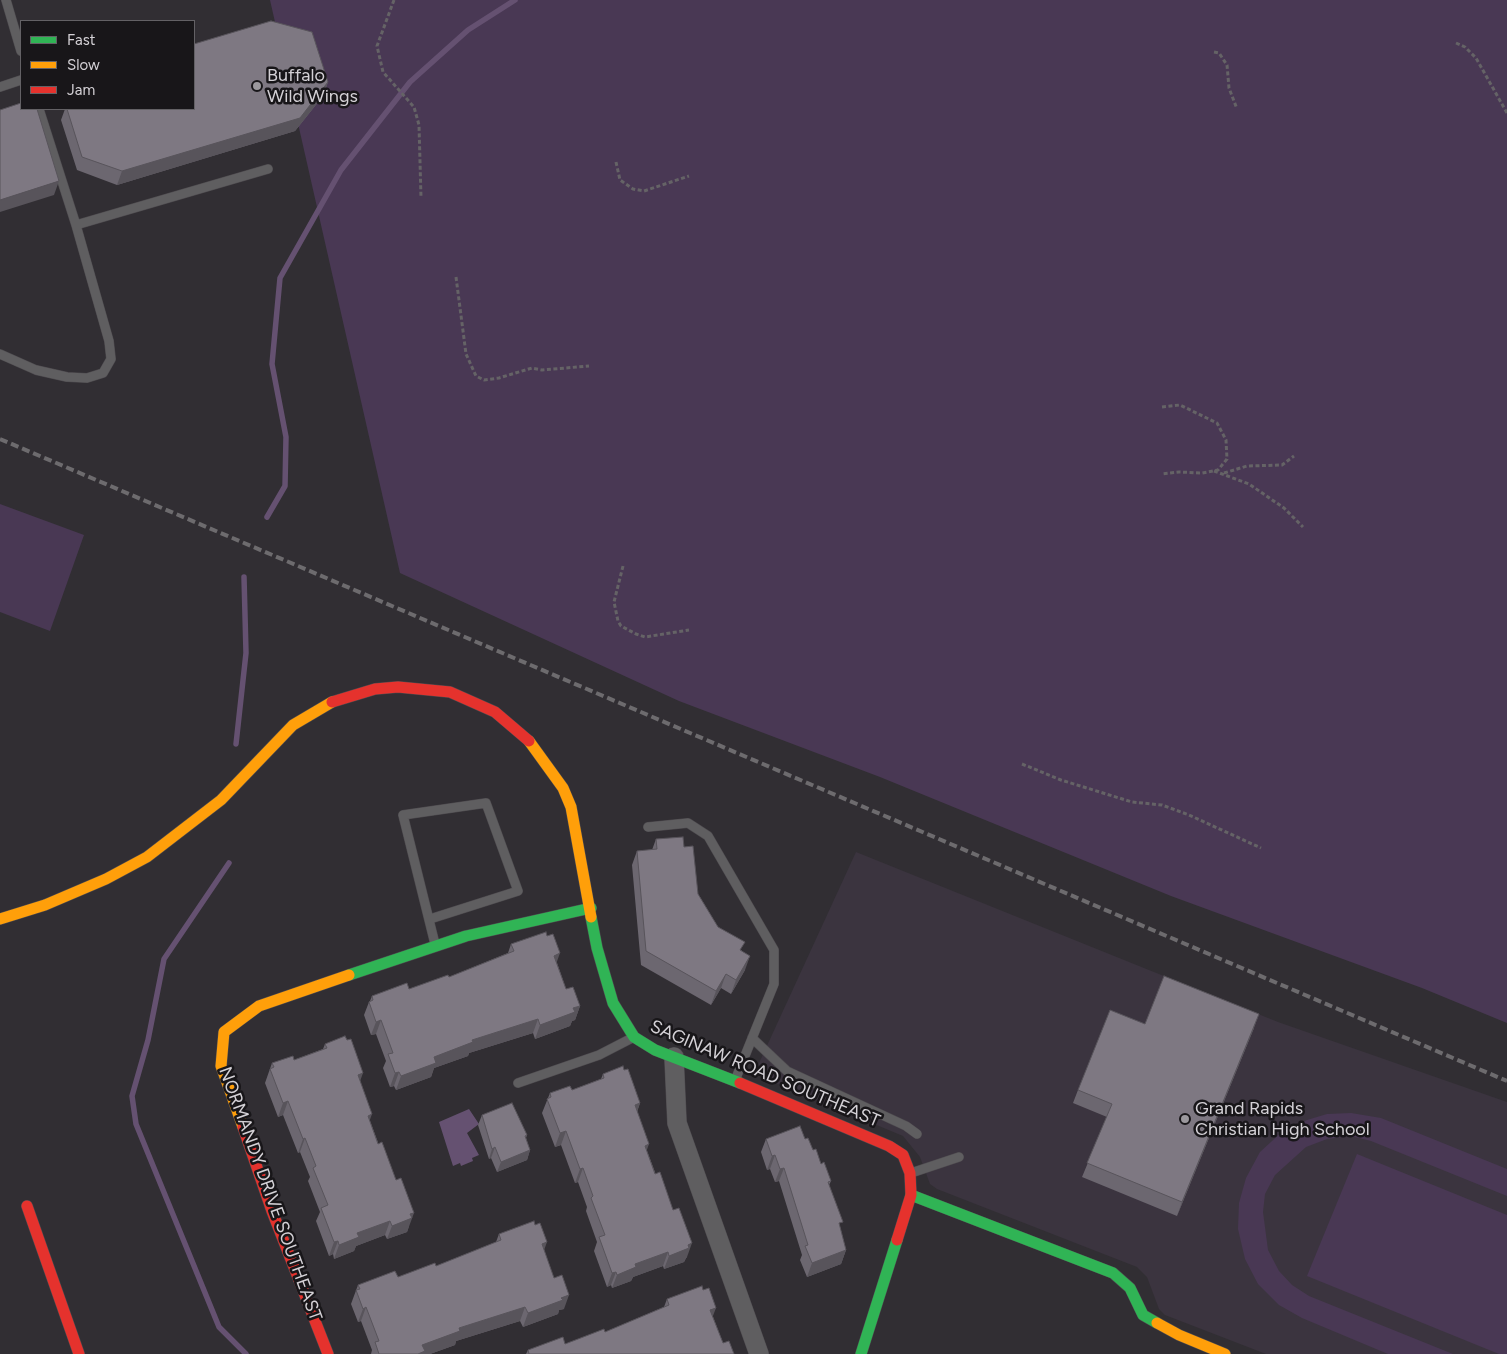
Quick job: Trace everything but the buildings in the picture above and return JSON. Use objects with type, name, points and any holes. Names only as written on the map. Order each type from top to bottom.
[{"type":"street","name":"SAGINAW ROAD SOUTHEAST","points":[[0,919],[63,898],[106,879],[147,857],[177,836],[220,800],[248,774],[267,749],[293,725],[329,703],[375,689],[398,687],[450,692],[495,712],[532,744],[552,770],[571,807],[597,948],[613,1004],[634,1037],[655,1050],[772,1095],[889,1146],[903,1156],[910,1173]]},
{"type":"street","name":"NORMANDY DRIVE SOUTHEAST","points":[[328,1354],[272,1211],[221,1066],[224,1032],[258,1006],[466,936],[591,908]]},
{"type":"street","points":[[674,1058],[677,1123],[759,1354]]},
{"type":"street","points":[[861,1354],[911,1195],[910,1173]]},
{"type":"street","points":[[911,1195],[1113,1273],[1130,1288],[1143,1315],[1179,1335],[1225,1354]]},
{"type":"street","points":[[26,1206],[78,1354]]},
{"type":"lane","points":[[6,0],[20,48]]},
{"type":"lane","points":[[0,87],[20,80]]},
{"type":"lane","points":[[0,354],[36,370],[67,377],[87,378],[103,373],[111,359],[109,341],[76,225],[39,110]]},
{"type":"lane","points":[[76,225],[268,169]]},
{"type":"lane","points":[[430,920],[518,891],[486,803],[403,815],[436,946]]},
{"type":"lane","points":[[648,827],[688,823],[708,836],[774,950],[774,984],[734,1081]]},
{"type":"lane","points":[[518,1083],[599,1055],[634,1037]]},
{"type":"lane","points":[[752,1038],[787,1072],[906,1126],[917,1134]]},
{"type":"lane","points":[[910,1173],[959,1158]]},
{"type":"path","points":[[394,0],[377,46],[383,72],[414,107],[419,125],[421,198]]},
{"type":"path","points":[[1456,43],[1465,46],[1476,58],[1507,113]]},
{"type":"path","points":[[1214,52],[1219,53],[1227,65],[1229,88],[1237,109]]},
{"type":"path","points":[[616,162],[620,180],[633,189],[644,191],[689,176]]},
{"type":"path","points":[[456,276],[466,354],[476,376],[484,380],[499,378],[532,368],[542,370],[589,366]]},
{"type":"path","points":[[1162,407],[1180,405],[1218,424],[1226,440],[1227,460],[1218,470],[1162,474]]},
{"type":"path","points":[[1222,474],[1247,466],[1282,466],[1294,456]]},
{"type":"path","points":[[1213,471],[1249,484],[1271,497],[1303,527]]},
{"type":"path","points":[[623,566],[614,602],[621,626],[636,634],[645,636],[689,630]]},
{"type":"path","points":[[1022,764],[1061,780],[1132,802],[1162,806],[1189,814],[1262,848]]},
{"type":"shaded area","points":[[270,0],[1507,0],[1507,1023],[1422,988],[1171,896],[880,777],[679,701],[400,573]]},
{"type":"shaded area","points":[[0,504],[84,535],[50,631],[0,612]]},
{"type":"shaded area","name":"Grand Rapids Christian High School","points":[[856,852],[1278,1022],[1507,1102],[1507,1354],[1266,1354],[1165,1315],[1159,1309],[1147,1277],[1137,1267],[937,1189],[930,1184],[920,1157],[903,1136],[754,1074]]},
{"type":"shaded area","points":[[469,1109],[479,1124],[467,1133],[479,1155],[472,1158],[473,1161],[461,1166],[460,1163],[453,1166],[439,1122]]},
{"type":"shaded area","points":[[1351,1113],[1381,1118],[1507,1169],[1507,1196],[1371,1141],[1351,1136],[1327,1139],[1306,1147],[1275,1175],[1265,1194],[1263,1212],[1268,1250],[1279,1271],[1292,1285],[1309,1296],[1453,1354],[1388,1354],[1302,1318],[1279,1305],[1258,1284],[1245,1259],[1238,1229],[1239,1203],[1246,1178],[1260,1152],[1283,1131],[1307,1120],[1327,1114]]},
{"type":"shaded area","points":[[1357,1154],[1507,1215],[1507,1354],[1499,1354],[1307,1276]]},
{"type":"waterway","points":[[267,517],[285,486],[286,437],[272,364],[280,278],[341,170],[410,82],[468,30],[515,0]]},
{"type":"waterway","points":[[236,744],[246,653],[244,577]]},
{"type":"waterway","points":[[229,863],[164,959],[148,1040],[132,1096],[136,1124],[219,1327],[246,1354]]},
{"type":"railway","points":[[0,439],[1507,1081]]},
{"type":"traffic: fast","points":[[349,975],[466,936],[591,908]]},
{"type":"traffic: fast","points":[[591,917],[597,948],[613,1003],[634,1037],[655,1050],[740,1083]]},
{"type":"traffic: fast","points":[[911,1195],[1113,1273],[1130,1288],[1143,1315],[1157,1323]]},
{"type":"traffic: fast","points":[[861,1354],[897,1240]]},
{"type":"traffic: slow","points":[[0,919],[45,905],[106,879],[147,857],[221,800],[293,725],[332,702]]},
{"type":"traffic: slow","points":[[529,741],[563,788],[571,807],[591,917]]},
{"type":"traffic: slow","points":[[243,1127],[221,1066],[224,1032],[259,1006],[349,975]]},
{"type":"traffic: slow","points":[[1157,1323],[1179,1335],[1225,1354]]},
{"type":"traffic: jam","points":[[332,702],[375,689],[398,687],[450,692],[495,712],[529,741]]},
{"type":"traffic: jam","points":[[740,1083],[889,1146],[903,1155],[910,1173],[911,1195],[897,1240]]},
{"type":"traffic: jam","points":[[243,1127],[272,1211],[328,1354]]},
{"type":"traffic: jam","points":[[27,1206],[79,1354]]},
{"type":"place","name":"Buffalo Wild Wings","points":[[257,86]]},
{"type":"place","name":"Grand Rapids Christian High School","points":[[1185,1119]]}]
